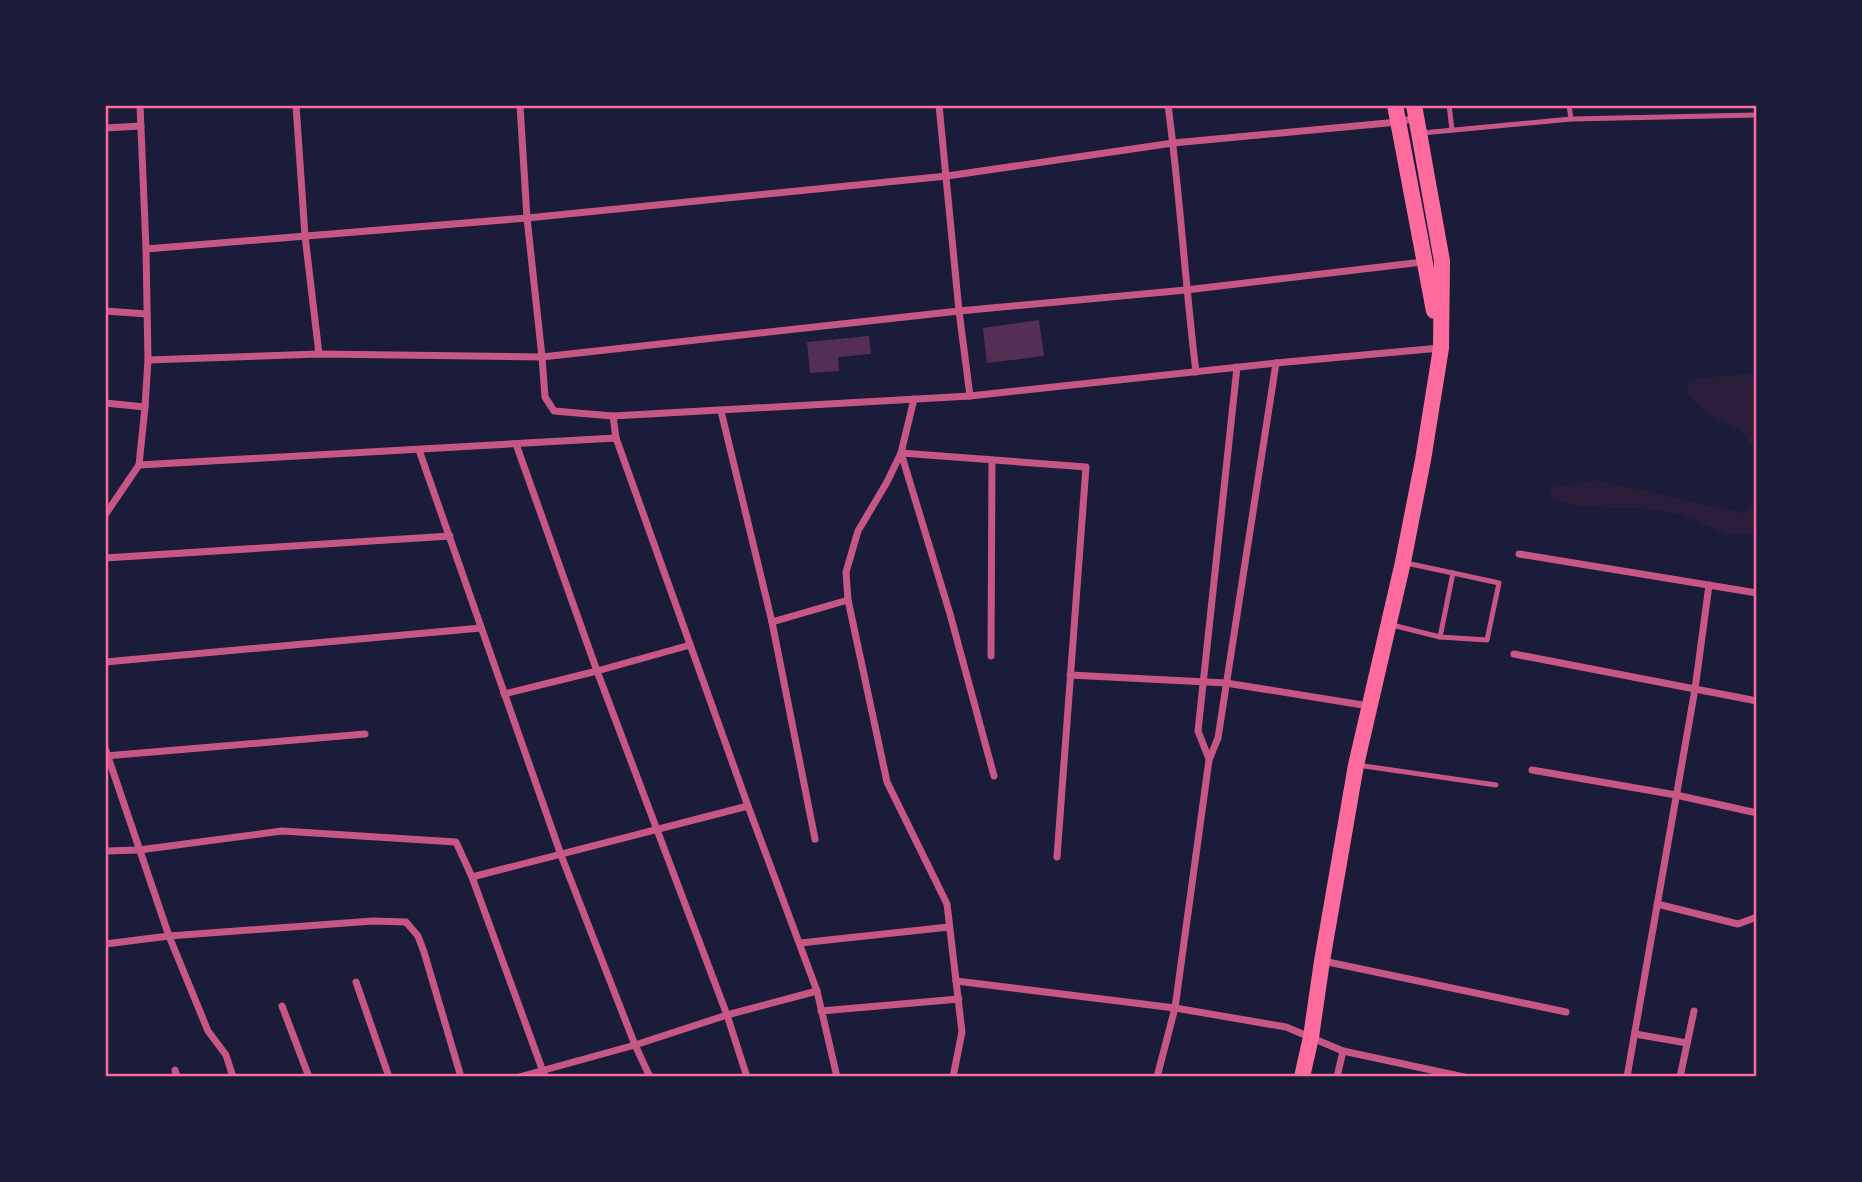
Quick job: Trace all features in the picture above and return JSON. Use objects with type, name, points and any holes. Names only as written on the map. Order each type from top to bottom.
[{"type":"main road","points":[[1395,105],[1441,348]]},
{"type":"main road","points":[[1302,1077],[1356,765],[1403,562],[1441,348],[1441,261],[1416,119]]},
{"type":"street","points":[[105,515],[139,465],[145,407],[148,360],[140,105]]},
{"type":"street","points":[[296,105],[305,236],[319,354]]},
{"type":"street","points":[[520,105],[527,218],[545,397],[554,411],[613,416],[970,396],[1441,348]]},
{"type":"street","points":[[939,105],[970,396]]},
{"type":"street","points":[[1168,105],[1196,372]]},
{"type":"street","points":[[146,250],[527,218],[947,176],[1173,143],[1416,119]]},
{"type":"street","points":[[105,128],[141,125]]},
{"type":"street","points":[[148,360],[319,354],[542,357],[1441,261]]},
{"type":"street","points":[[105,311],[147,314]]},
{"type":"street","points":[[1157,1077],[1175,1008],[1209,760],[1218,738],[1276,363]]},
{"type":"street","points":[[1209,760],[1198,731],[1237,367]]},
{"type":"street","points":[[914,399],[901,453],[858,531],[846,572],[848,600],[887,782],[947,904],[962,1032],[953,1077]]},
{"type":"street","points":[[105,403],[145,407]]},
{"type":"street","points":[[721,411],[772,622],[815,839]]},
{"type":"street","points":[[613,416],[616,438],[817,990],[838,1077]]},
{"type":"street","points":[[139,465],[616,438]]},
{"type":"street","points":[[516,444],[747,1077]]},
{"type":"street","points":[[419,450],[561,855],[650,1077]]},
{"type":"street","points":[[901,453],[1086,467],[1057,858]]},
{"type":"street","points":[[901,453],[950,614],[994,776]]},
{"type":"street","points":[[991,656],[992,460]]},
{"type":"street","points":[[105,558],[450,536]]},
{"type":"street","points":[[1520,554],[1757,593]]},
{"type":"street","points":[[1627,1077],[1695,689],[1709,585]]},
{"type":"street","points":[[772,622],[848,600]]},
{"type":"street","points":[[105,662],[481,628]]},
{"type":"street","points":[[504,694],[690,645]]},
{"type":"street","points":[[1514,654],[1757,701]]},
{"type":"street","points":[[1070,675],[1226,683],[1369,706]]},
{"type":"street","points":[[233,1077],[226,1055],[208,1031],[169,936],[106,754],[365,734]]},
{"type":"street","points":[[1532,770],[1676,795],[1757,813]]},
{"type":"street","points":[[472,877],[748,806]]},
{"type":"street","points":[[105,851],[139,850],[282,831],[456,842],[472,877],[544,1074]]},
{"type":"street","points":[[1657,904],[1738,924],[1757,917]]},
{"type":"street","points":[[105,944],[169,936],[373,921],[406,922],[418,936],[424,952],[461,1077]]},
{"type":"street","points":[[800,943],[949,927]]},
{"type":"street","points":[[1322,961],[1566,1012]]},
{"type":"street","points":[[956,981],[1175,1008],[1286,1027],[1343,1051],[1464,1077]]},
{"type":"street","points":[[356,982],[389,1077]]},
{"type":"street","points":[[519,1077],[544,1074],[726,1015],[817,990]]},
{"type":"street","points":[[821,1011],[958,999]]},
{"type":"street","points":[[282,1006],[309,1077]]},
{"type":"street","points":[[1680,1077],[1694,1011]]},
{"type":"street","points":[[1635,1034],[1687,1043]]},
{"type":"street","points":[[1337,1077],[1343,1051]]},
{"type":"lane","points":[[1449,105],[1452,130]]},
{"type":"lane","points":[[1569,105],[1571,119]]},
{"type":"lane","points":[[1416,119],[1452,130],[1571,119],[1757,116]]},
{"type":"lane","points":[[1389,625],[1440,637],[1487,640],[1499,583],[1403,562]]},
{"type":"lane","points":[[1440,637],[1453,573]]},
{"type":"lane","points":[[1356,765],[1496,785]]},
{"type":"shaded area","points":[[1757,373],[1757,453],[1740,430],[1706,413],[1687,395],[1689,379]]},
{"type":"shaded area","points":[[1597,480],[1743,513],[1757,503],[1757,535],[1728,535],[1680,514],[1640,508],[1576,506],[1553,498],[1549,488]]},
{"type":"building","points":[[1039,320],[1044,356],[987,363],[983,328]]},
{"type":"building","points":[[869,336],[871,354],[838,357],[839,371],[810,373],[807,342]]}]
